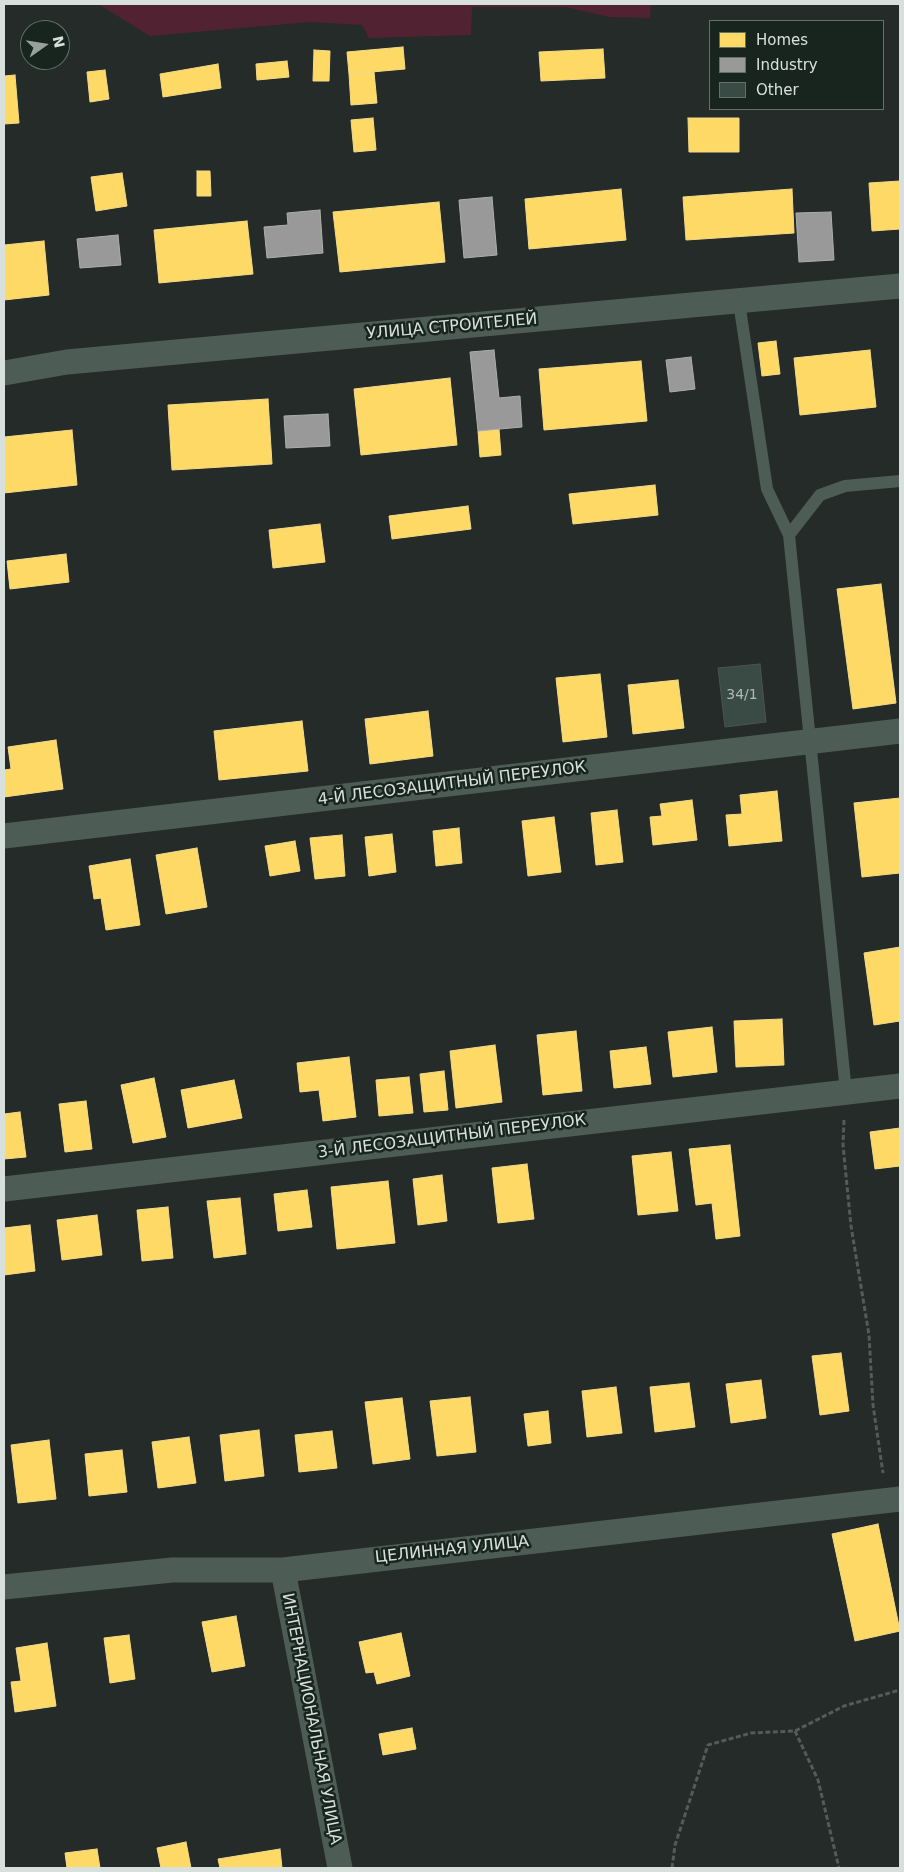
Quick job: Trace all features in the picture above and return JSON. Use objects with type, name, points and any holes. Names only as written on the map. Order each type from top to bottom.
[{"type":"street","name":"УЛИЦА СТРОИТЕЛЕЙ","points":[[4,373],[68,362],[900,286]]},
{"type":"street","name":"4-Й ЛЕСОЗАЩИТНЫЙ ПЕРЕУЛОК","points":[[4,836],[900,731]]},
{"type":"street","name":"3-Й ЛЕСОЗАЩИТНЫЙ ПЕРЕУЛОК","points":[[4,1189],[900,1086]]},
{"type":"street","name":"ЦЕЛИННАЯ УЛИЦА","points":[[4,1587],[172,1570],[283,1570],[894,1500]]},
{"type":"street","name":"ИНТЕРНАЦИОНАЛЬНАЯ УЛИЦА","points":[[283,1570],[340,1868]]},
{"type":"lane","points":[[738,302],[767,489],[789,535],[846,1092]]},
{"type":"lane","points":[[789,535],[820,495],[845,486],[900,480]]},
{"type":"path","points":[[846,1092],[842,1145],[869,1335],[873,1405],[894,1500]]},
{"type":"path","points":[[672,1868],[675,1845],[708,1745],[751,1733],[795,1731],[844,1706],[900,1690]]},
{"type":"path","points":[[795,1731],[818,1780],[839,1868]]},
{"type":"shaded area","points":[[98,4],[651,4],[650,18],[609,17],[565,7],[472,7],[471,35],[369,38],[362,25],[310,22],[150,36]]},
{"type":"building: Homes","points":[[403,47],[405,69],[349,74],[347,52]]},
{"type":"building: Homes","points":[[603,49],[605,78],[541,81],[539,52]]},
{"type":"building: Homes","points":[[314,50],[330,51],[329,81],[313,81]]},
{"type":"building: Homes","points":[[287,61],[289,77],[257,80],[256,64]]},
{"type":"building: Homes","points":[[218,64],[221,88],[163,97],[160,74]]},
{"type":"building: Homes","points":[[105,70],[109,99],[90,102],[87,72]]},
{"type":"building: Homes","points":[[374,72],[377,103],[351,105],[349,74]]},
{"type":"building: Homes","points":[[15,75],[19,123],[4,124],[4,76]]},
{"type":"building: Homes","points":[[373,118],[376,150],[354,152],[351,120]]},
{"type":"building: Homes","points":[[688,118],[739,118],[739,152],[689,152]]},
{"type":"building: Homes","points":[[197,171],[210,171],[211,196],[197,196]]},
{"type":"building: Homes","points":[[122,173],[127,206],[96,211],[91,177]]},
{"type":"building: Homes","points":[[900,181],[900,229],[872,231],[869,183]]},
{"type":"building: Homes","points":[[621,189],[626,240],[529,249],[525,199]]},
{"type":"building: Homes","points":[[792,189],[794,233],[686,240],[683,197]]},
{"type":"building: Homes","points":[[439,202],[445,262],[340,272],[333,212]]},
{"type":"building: Homes","points":[[247,221],[253,274],[159,283],[154,230]]},
{"type":"building: Homes","points":[[44,241],[49,295],[4,300],[4,245]]},
{"type":"building: Homes","points":[[776,341],[780,374],[762,376],[758,343]]},
{"type":"building: Homes","points":[[870,350],[876,407],[800,415],[794,358]]},
{"type":"building: Homes","points":[[641,361],[647,421],[544,430],[539,369]]},
{"type":"building: Homes","points":[[450,378],[457,445],[361,455],[354,389]]},
{"type":"building: Homes","points":[[268,399],[272,464],[172,470],[168,405]]},
{"type":"building: Homes","points":[[499,429],[501,455],[480,457],[478,431]]},
{"type":"building: Homes","points":[[72,430],[77,485],[4,493],[4,437]]},
{"type":"building: Homes","points":[[655,485],[658,515],[573,524],[569,494]]},
{"type":"building: Homes","points":[[468,506],[471,529],[392,539],[389,516]]},
{"type":"building: Homes","points":[[320,524],[325,562],[273,568],[269,530]]},
{"type":"building: Homes","points":[[66,554],[69,582],[10,589],[7,561]]},
{"type":"building: Homes","points":[[881,584],[896,703],[853,709],[837,589]]},
{"type":"building: Homes","points":[[600,674],[607,737],[563,742],[556,678]]},
{"type":"building: Homes","points":[[678,680],[684,728],[633,734],[628,685]]},
{"type":"building: Homes","points":[[428,711],[433,756],[370,764],[365,719]]},
{"type":"building: Homes","points":[[302,721],[308,771],[219,780],[214,731]]},
{"type":"building: Homes","points":[[56,740],[63,789],[4,797],[4,770],[11,769],[8,747]]},
{"type":"building: Homes","points":[[777,791],[782,841],[729,846],[726,815],[742,814],[740,795]]},
{"type":"building: Homes","points":[[900,798],[900,873],[862,877],[854,803]]},
{"type":"building: Homes","points":[[692,800],[697,840],[653,845],[650,817],[662,816],[660,804]]},
{"type":"building: Homes","points":[[617,810],[623,862],[596,865],[591,813]]},
{"type":"building: Homes","points":[[554,817],[561,872],[528,876],[522,821]]},
{"type":"building: Homes","points":[[459,828],[462,863],[436,866],[433,831]]},
{"type":"building: Homes","points":[[392,834],[396,872],[369,876],[365,837]]},
{"type":"building: Homes","points":[[342,835],[345,876],[315,879],[310,838]]},
{"type":"building: Homes","points":[[295,841],[300,871],[270,876],[265,846]]},
{"type":"building: Homes","points":[[197,848],[207,907],[166,914],[156,855]]},
{"type":"building: Homes","points":[[130,859],[140,925],[106,930],[101,898],[94,899],[89,866]]},
{"type":"building: Homes","points":[[900,947],[900,1021],[874,1025],[864,953]]},
{"type":"building: Homes","points":[[782,1019],[784,1065],[736,1067],[734,1021]]},
{"type":"building: Homes","points":[[712,1027],[717,1072],[673,1077],[668,1032]]},
{"type":"building: Homes","points":[[576,1031],[582,1091],[543,1095],[537,1035]]},
{"type":"building: Homes","points":[[495,1045],[502,1102],[456,1108],[450,1051]]},
{"type":"building: Homes","points":[[646,1047],[651,1084],[614,1088],[610,1051]]},
{"type":"building: Homes","points":[[349,1057],[356,1117],[323,1121],[319,1090],[300,1092],[297,1063]]},
{"type":"building: Homes","points":[[444,1071],[448,1110],[424,1112],[420,1074]]},
{"type":"building: Homes","points":[[409,1077],[413,1113],[379,1116],[376,1080]]},
{"type":"building: Homes","points":[[154,1078],[166,1137],[133,1143],[121,1085]]},
{"type":"building: Homes","points":[[234,1080],[242,1118],[188,1128],[181,1090]]},
{"type":"building: Homes","points":[[86,1101],[92,1149],[65,1152],[59,1104]]},
{"type":"building: Homes","points":[[20,1112],[26,1157],[4,1159],[4,1114]]},
{"type":"building: Homes","points":[[900,1128],[900,1166],[875,1169],[870,1132]]},
{"type":"building: Homes","points":[[730,1145],[740,1236],[716,1239],[712,1203],[696,1205],[689,1149]]},
{"type":"building: Homes","points":[[671,1152],[678,1211],[638,1215],[632,1156]]},
{"type":"building: Homes","points":[[527,1164],[534,1219],[498,1223],[492,1168]]},
{"type":"building: Homes","points":[[442,1175],[447,1221],[418,1225],[413,1179]]},
{"type":"building: Homes","points":[[388,1181],[395,1243],[337,1249],[331,1187]]},
{"type":"building: Homes","points":[[307,1190],[312,1227],[278,1231],[274,1194]]},
{"type":"building: Homes","points":[[240,1198],[246,1254],[214,1258],[207,1201]]},
{"type":"building: Homes","points":[[168,1207],[173,1258],[142,1261],[137,1210]]},
{"type":"building: Homes","points":[[97,1215],[102,1255],[62,1260],[57,1220]]},
{"type":"building: Homes","points":[[30,1225],[35,1271],[4,1275],[4,1228]]},
{"type":"building: Homes","points":[[841,1353],[849,1411],[820,1415],[812,1356]]},
{"type":"building: Homes","points":[[761,1380],[766,1418],[731,1423],[726,1384]]},
{"type":"building: Homes","points":[[689,1383],[695,1427],[655,1432],[650,1387]]},
{"type":"building: Homes","points":[[616,1387],[622,1433],[587,1437],[582,1391]]},
{"type":"building: Homes","points":[[470,1397],[476,1452],[437,1456],[430,1401]]},
{"type":"building: Homes","points":[[402,1398],[410,1459],[373,1464],[365,1402]]},
{"type":"building: Homes","points":[[548,1411],[551,1443],[528,1446],[524,1414]]},
{"type":"building: Homes","points":[[259,1430],[264,1476],[225,1481],[220,1435]]},
{"type":"building: Homes","points":[[332,1431],[337,1468],[299,1472],[295,1435]]},
{"type":"building: Homes","points":[[189,1437],[196,1483],[158,1488],[152,1442]]},
{"type":"building: Homes","points":[[49,1440],[56,1499],[18,1503],[11,1445]]},
{"type":"building: Homes","points":[[122,1450],[127,1492],[89,1496],[85,1454]]},
{"type":"building: Homes","points":[[878,1524],[900,1631],[855,1641],[832,1534]]},
{"type":"building: Homes","points":[[236,1616],[245,1666],[212,1672],[202,1622]]},
{"type":"building: Homes","points":[[401,1633],[410,1676],[377,1684],[374,1672],[366,1673],[359,1642]]},
{"type":"building: Homes","points":[[129,1635],[135,1679],[110,1683],[104,1638]]},
{"type":"building: Homes","points":[[47,1643],[56,1706],[15,1712],[11,1682],[21,1681],[16,1648]]},
{"type":"building: Homes","points":[[412,1728],[416,1749],[383,1755],[379,1734]]},
{"type":"building: Homes","points":[[186,1842],[191,1868],[161,1868],[157,1848]]},
{"type":"building: Homes","points":[[97,1849],[100,1868],[67,1868],[65,1853]]},
{"type":"building: Homes","points":[[280,1849],[282,1868],[220,1868],[218,1859]]},
{"type":"building: Industry","points":[[492,197],[497,255],[464,258],[459,200]]},
{"type":"building: Industry","points":[[320,210],[323,253],[267,258],[264,227],[288,225],[287,213]]},
{"type":"building: Industry","points":[[831,212],[834,260],[799,262],[796,213]]},
{"type":"building: Industry","points":[[118,235],[121,265],[80,268],[77,239]]},
{"type":"building: Industry","points":[[494,350],[499,398],[520,396],[522,427],[478,431],[470,352]]},
{"type":"building: Industry","points":[[691,357],[695,389],[670,392],[666,360]]},
{"type":"building: Industry","points":[[328,414],[330,446],[286,448],[284,416]]},
{"type":"building: Other","points":[[760,664],[766,722],[725,727],[718,668]]}]
